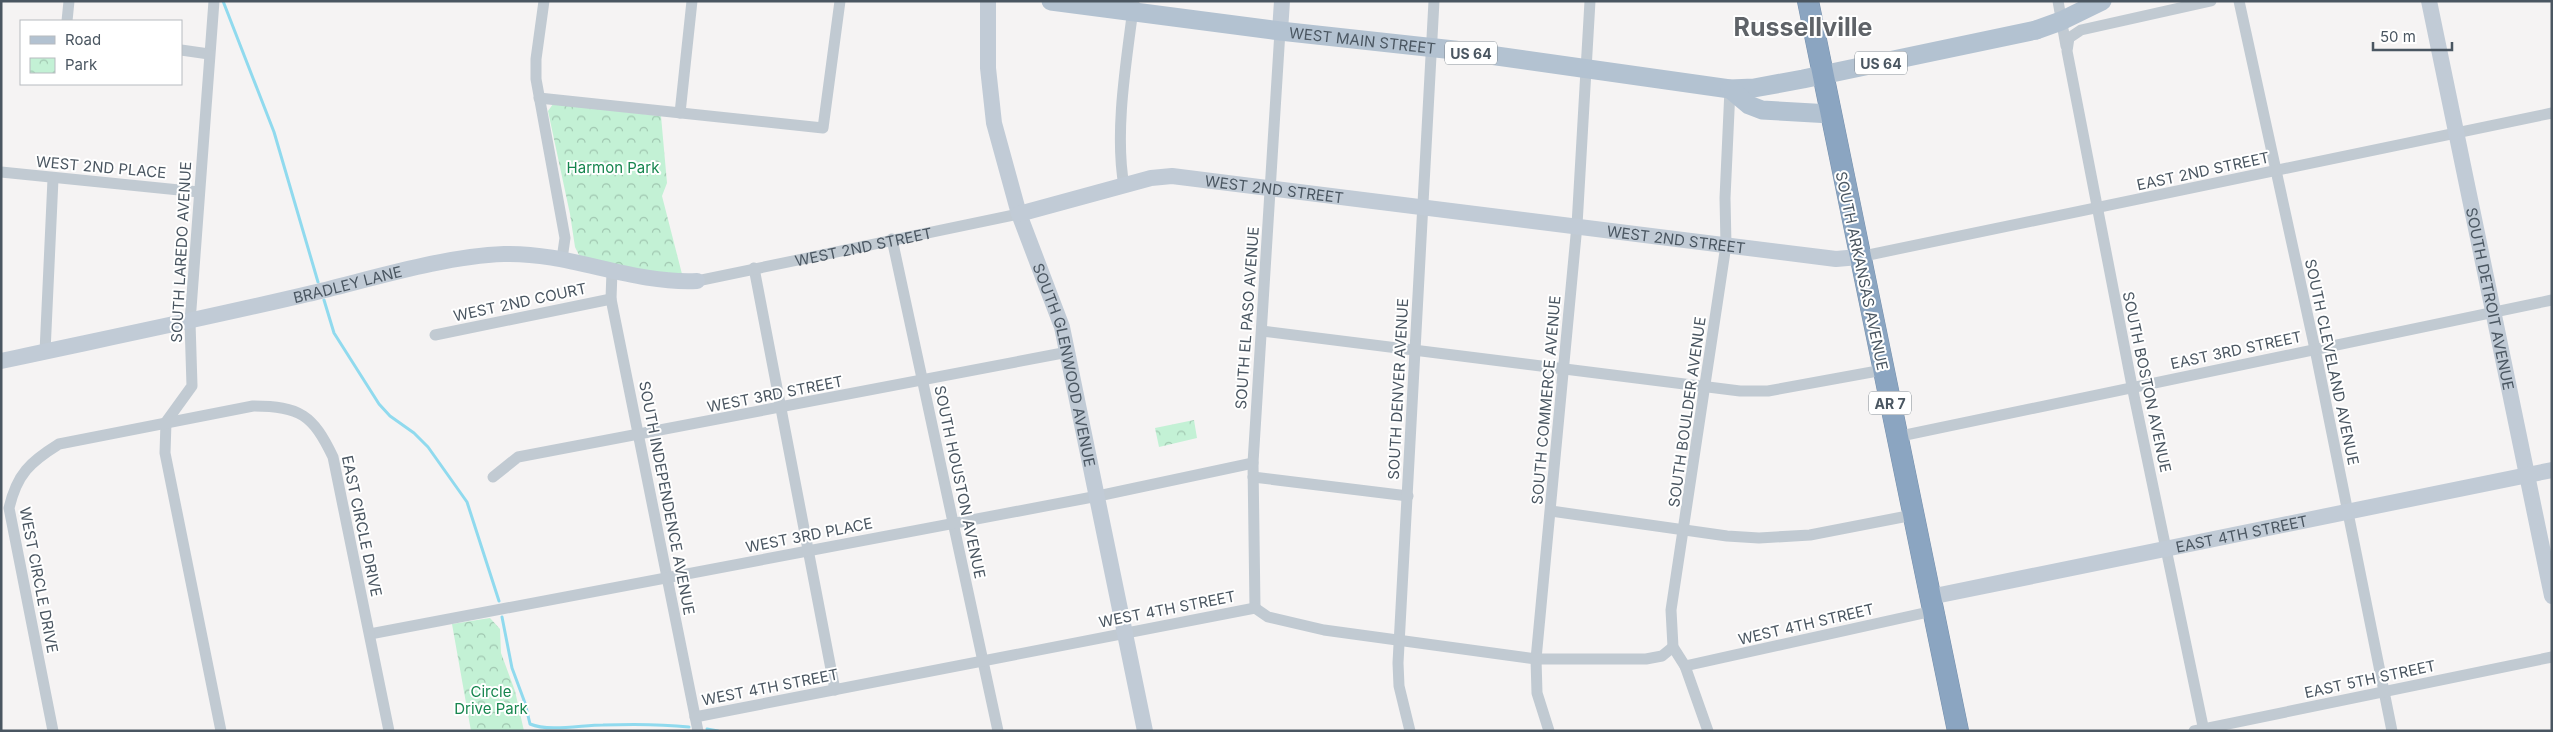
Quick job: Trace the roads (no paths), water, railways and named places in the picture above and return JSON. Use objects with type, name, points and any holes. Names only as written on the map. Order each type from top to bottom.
[{"type":"highway","name":"AR 7","points":[[1808,1],[1823,75]]},
{"type":"highway","name":"SOUTH ARKANSAS AVENUE","points":[[1823,75],[1958,731]]},
{"type":"main road","name":"WEST MAIN STREET","points":[[1051,1],[1133,7],[1280,31],[1431,48],[1730,89],[1754,88],[1823,75]]},
{"type":"main road","name":"US 64","points":[[1823,75],[2036,30],[2061,21],[2102,1]]},
{"type":"main road","points":[[1730,89],[1749,105],[1762,110],[1831,114]]},
{"type":"street","points":[[67,20],[69,1]]},
{"type":"street","name":"SOUTH LAREDO AVENUE","points":[[166,422],[192,386],[190,322],[214,1]]},
{"type":"street","points":[[544,1],[536,59],[539,98],[565,238],[562,259]]},
{"type":"street","points":[[680,113],[692,1]]},
{"type":"street","points":[[539,98],[823,128],[840,1]]},
{"type":"street","name":"SOUTH GLENWOOD AVENUE","points":[[988,1],[988,68],[994,123],[1019,214],[1062,327],[1127,633],[1145,731]]},
{"type":"street","points":[[1280,31],[1282,1]]},
{"type":"street","name":"SOUTH DENVER AVENUE","points":[[1410,731],[1398,686],[1434,1]]},
{"type":"street","name":"SOUTH COMMERCE AVENUE","points":[[1550,731],[1537,693],[1536,659],[1577,225],[1590,1]]},
{"type":"street","points":[[2058,1],[2067,51]]},
{"type":"street","points":[[2168,6],[2211,1]]},
{"type":"street","name":"SOUTH CLEVELAND AVENUE","points":[[2239,1],[2315,349],[2392,731]]},
{"type":"street","name":"SOUTH DETROIT AVENUE","points":[[2429,1],[2552,596]]},
{"type":"street","name":"SOUTH BOSTON AVENUE","points":[[2168,6],[2081,30],[2069,38],[2067,51],[2096,209],[2167,549],[2200,730]]},
{"type":"street","points":[[1124,186],[1120,150],[1121,122],[1133,7]]},
{"type":"street","name":"SOUTH EL PASO AVENUE","points":[[1255,608],[1253,464],[1280,31]]},
{"type":"street","points":[[182,50],[209,54]]},
{"type":"street","name":"SOUTH BOULDER AVENUE","points":[[1708,731],[1685,666],[1673,647],[1671,610],[1726,245],[1725,198],[1730,89]]},
{"type":"street","name":"EAST 2ND STREET","points":[[1859,257],[2552,114]]},
{"type":"street","name":"WEST 2ND PLACE","points":[[1,172],[199,192]]},
{"type":"street","name":"WEST 2ND STREET","points":[[697,281],[1019,214],[1151,178],[1172,176],[1271,189],[1423,205],[1836,259],[1859,257]]},
{"type":"street","points":[[45,352],[53,178]]},
{"type":"street","name":"SOUTH HOUSTON AVENUE","points":[[892,239],[998,731]]},
{"type":"street","name":"BRADLEY LANE","points":[[1,361],[190,322],[472,257],[528,254],[562,259],[656,281],[697,281]]},
{"type":"street","points":[[754,268],[835,690]]},
{"type":"street","name":"SOUTH INDEPENDENCE AVENUE","points":[[612,272],[611,299],[698,731]]},
{"type":"street","name":"WEST 2ND COURT","points":[[435,335],[611,299]]},
{"type":"street","name":"EAST 3RD STREET","points":[[1896,436],[2552,300]]},
{"type":"street","points":[[1262,331],[1706,387],[1768,392],[1883,370]]},
{"type":"street","name":"WEST 3RD STREET","points":[[493,477],[518,457],[1068,352]]},
{"type":"street","name":"EAST CIRCLE DRIVE","points":[[166,422],[253,406],[277,406],[298,412],[313,422],[333,457],[389,731]]},
{"type":"street","points":[[166,422],[164,453],[221,731]]},
{"type":"street","name":"WEST CIRCLE DRIVE","points":[[53,731],[8,508],[14,486],[33,461],[60,444],[166,422]]},
{"type":"street","name":"WEST 3RD PLACE","points":[[370,634],[1098,496],[1253,464]]},
{"type":"street","name":"EAST 4TH STREET","points":[[1931,604],[2167,549],[2552,470]]},
{"type":"street","points":[[1253,477],[1408,496]]},
{"type":"street","points":[[1551,511],[1684,530],[1759,538],[1810,535],[1913,516]]},
{"type":"street","name":"WEST 4TH STREET","points":[[1685,666],[1931,604]]},
{"type":"street","name":"WEST 4TH STREET","points":[[696,717],[1255,608],[1268,616],[1324,630],[1536,659],[1646,659],[1662,656],[1673,647]]},
{"type":"street","name":"EAST 5TH STREET","points":[[2200,730],[2552,657]]},
{"type":"waterway","points":[[223,1],[274,132],[318,282]]},
{"type":"waterway","points":[[324,300],[334,333],[379,404],[390,416],[414,433],[428,447],[467,502],[499,601]]},
{"type":"waterway","points":[[502,617],[512,668],[525,703],[530,724],[546,728],[624,724],[689,727]]},
{"type":"waterway","points":[[707,729],[718,731]]},
{"type":"district","name":"Russellville","points":[[1803,27]]},
{"type":"park label","name":"Harmon Park","points":[[613,167]]},
{"type":"park label","name":"Circle Drive Park","points":[[491,700]]}]
